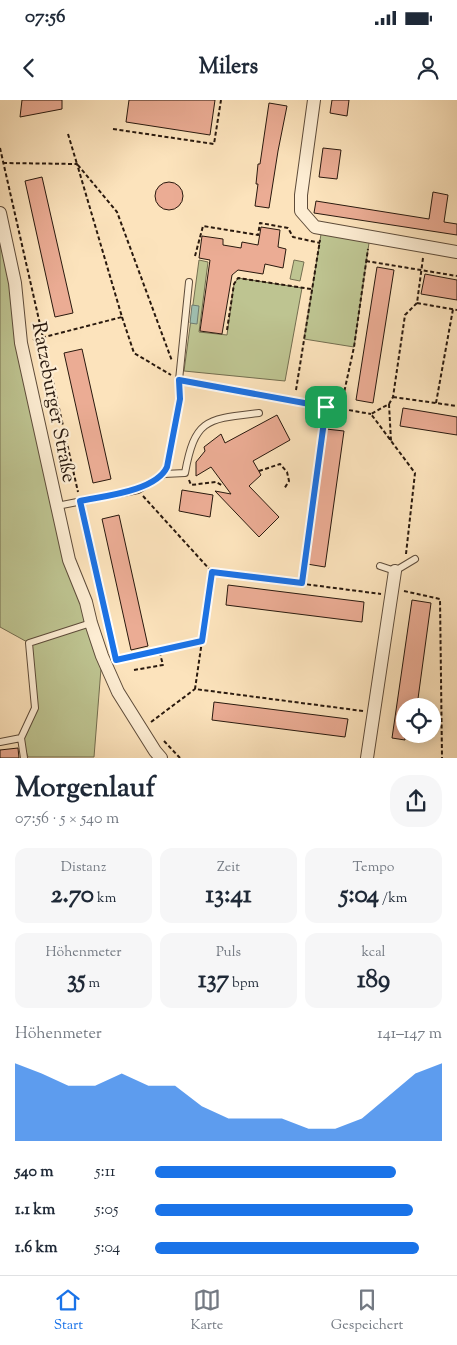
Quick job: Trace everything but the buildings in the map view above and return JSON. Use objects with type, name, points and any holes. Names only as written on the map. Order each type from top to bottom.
[{"type":"street","points":[[314,100],[301,195],[302,212],[315,227],[457,252]]},
{"type":"street","name":"Ratzeburger Straße","points":[[0,213],[15,283],[21,343],[69,560],[86,602],[102,656],[118,692],[161,758]]},
{"type":"street","points":[[367,758],[391,592],[399,569]]},
{"type":"lane","points":[[164,474],[180,399],[179,380],[189,282]]},
{"type":"lane","points":[[57,506],[138,490],[164,474],[185,473],[189,451],[195,436],[204,424],[226,417],[259,412]]},
{"type":"lane","points":[[380,566],[399,569],[415,559]]},
{"type":"lane","points":[[24,758],[21,738],[35,708],[29,643],[91,623]]},
{"type":"lane","points":[[0,742],[21,738]]},
{"type":"path","points":[[114,129],[214,144],[221,100]]},
{"type":"path","points":[[68,134],[134,352],[179,380],[371,414],[389,404],[393,397],[405,315],[417,303],[424,246]]},
{"type":"path","points":[[0,148],[114,650]]},
{"type":"path","points":[[3,163],[77,164],[117,212],[172,361]]},
{"type":"path","points":[[196,256],[203,226],[258,235],[260,223],[288,228],[294,237],[320,243]]},
{"type":"path","points":[[296,390],[322,228]]},
{"type":"path","points":[[344,410],[342,402],[354,347],[370,236]]},
{"type":"path","points":[[366,261],[457,276]]},
{"type":"path","points":[[227,330],[234,284],[238,278],[311,289]]},
{"type":"path","points":[[417,303],[457,310]]},
{"type":"path","points":[[436,403],[453,309]]},
{"type":"path","points":[[21,343],[122,317]]},
{"type":"path","points":[[393,397],[457,406]]},
{"type":"path","points":[[389,404],[391,441]]},
{"type":"path","points":[[302,583],[326,407]]},
{"type":"path","points":[[371,414],[415,474],[399,569]]},
{"type":"path","points":[[259,471],[280,464],[287,472],[289,481],[284,489]]},
{"type":"path","points":[[185,473],[192,485],[216,482],[223,486]]},
{"type":"path","points":[[138,490],[212,572],[440,599],[442,758]]},
{"type":"path","points":[[140,728],[149,724],[195,689],[212,572]]},
{"type":"path","points":[[116,660],[202,641]]},
{"type":"path","points":[[134,670],[163,665],[159,650]]},
{"type":"path","points":[[195,689],[373,712]]},
{"type":"path","points":[[162,739],[180,758]]},
{"type":"green space","points":[[0,213],[57,506],[102,656],[94,757],[28,757],[21,738],[35,708],[29,643],[0,627]]},
{"type":"green space","points":[[322,228],[370,236],[354,347],[304,339]]},
{"type":"green space","points":[[199,260],[208,262],[199,332],[227,335],[234,284],[238,278],[302,288],[285,381],[184,371]]},
{"type":"green space","points":[[294,260],[304,262],[300,281],[290,279]]},
{"type":"shaded area","points":[[192,305],[199,306],[197,324],[190,323]]},
{"type":"route","points":[[179,380],[326,407],[302,583],[212,572],[202,641],[116,660],[80,501],[138,490],[164,474],[180,399],[179,380]]}]
